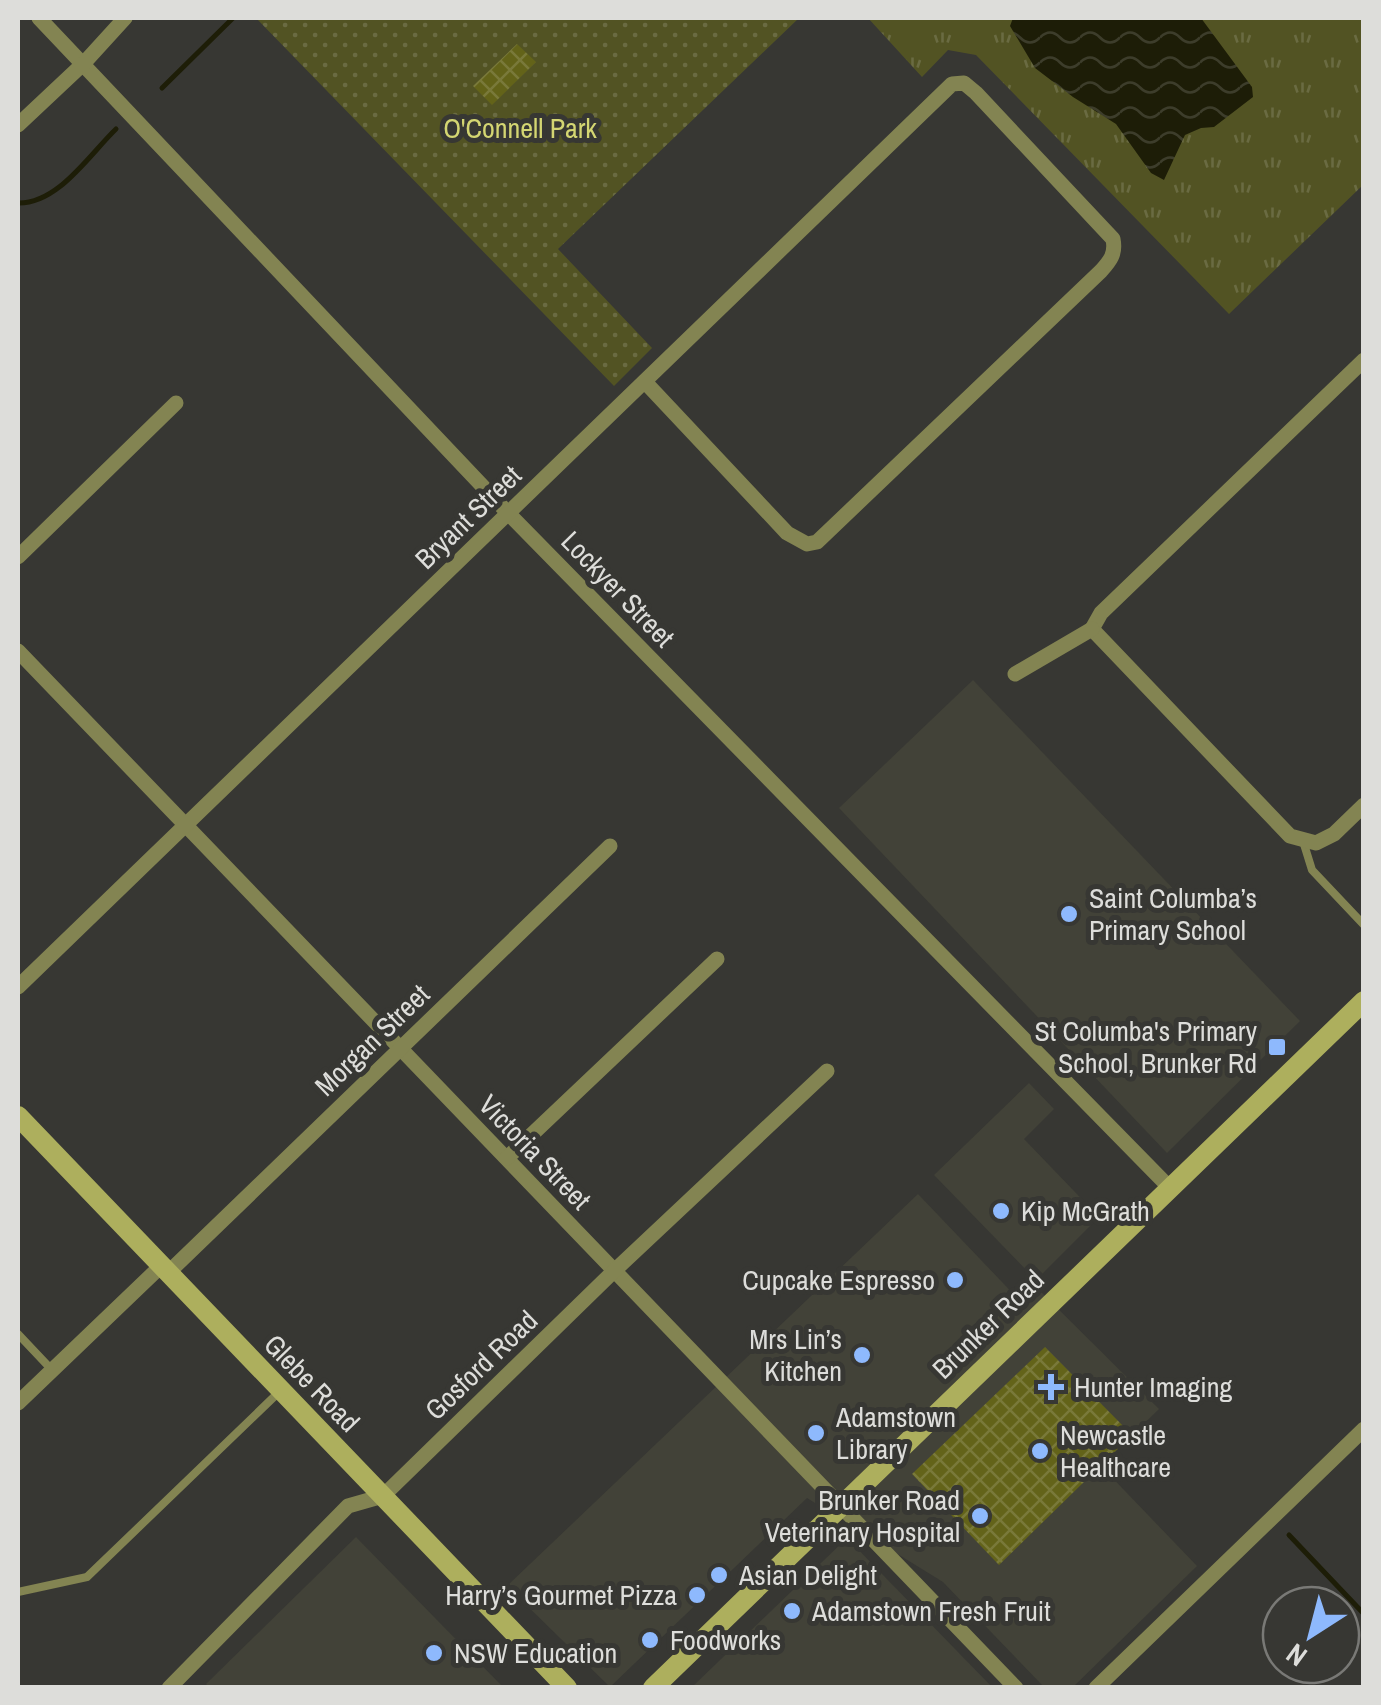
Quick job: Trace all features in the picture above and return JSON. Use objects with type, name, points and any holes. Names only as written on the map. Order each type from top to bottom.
[{"type":"main road","name":"Brunker Road","points":[[653,1688],[1364,1001]]},
{"type":"main road","name":"Glebe Road","points":[[18,1116],[567,1688]]},
{"type":"street","name":"Lockyer Street","points":[[39,18],[508,512],[1170,1188]]},
{"type":"street","points":[[18,125],[125,18]]},
{"type":"street","name":"Bryant Street","points":[[18,987],[952,84],[964,83],[976,94],[1108,232],[1115,249],[1101,271],[826,536],[807,544],[787,533],[646,382]]},
{"type":"street","points":[[1015,674],[1092,629],[1101,613],[1360,370]]},
{"type":"street","points":[[18,557],[176,403]]},
{"type":"street","points":[[1092,629],[1278,826],[1303,842],[1316,843],[1334,834],[1364,805]]},
{"type":"street","name":"Victoria Street","points":[[18,651],[614,1271],[842,1502],[1016,1688]]},
{"type":"street","name":"Morgan Street","points":[[18,1404],[610,846]]},
{"type":"street","points":[[507,1158],[717,960]]},
{"type":"street","name":"Gosford Road","points":[[171,1687],[348,1506],[383,1496],[827,1071]]},
{"type":"street","points":[[1096,1688],[1364,1429]]},
{"type":"lane","points":[[1303,842],[1312,870],[1364,925]]},
{"type":"lane","points":[[18,1334],[52,1370]]},
{"type":"lane","points":[[18,1592],[87,1577],[282,1390]]},
{"type":"shaded area","name":"Saint Columba’s Primary School","points":[[973,680],[1300,1021],[1167,1153],[839,808]]},
{"type":"shaded area","points":[[1029,1083],[1054,1109],[1024,1139],[1099,1217],[1036,1280],[934,1175]]},
{"type":"shaded area","points":[[918,1194],[1022,1303],[1038,1289],[1159,1409],[1101,1466],[1197,1566],[1072,1688],[1044,1687],[943,1582],[807,1498],[610,1687],[507,1586]]},
{"type":"shaded area","points":[[356,1537],[503,1687],[210,1688],[206,1684]]},
{"type":"shaded area","points":[[847,1538],[992,1687],[692,1687]]},
{"type":"green space","name":"O'Connell Park","points":[[256,18],[799,18],[558,249],[652,348],[614,386]]},
{"type":"green space","points":[[868,18],[1363,18],[1363,185],[1229,314],[976,55],[948,50],[922,77]]},
{"type":"water","points":[[1013,18],[1201,18],[1252,87],[1253,97],[1214,127],[1185,135],[1164,180],[1151,173],[1116,124],[1035,68],[1010,26]]},
{"type":"building","points":[[517,44],[536,62],[492,105],[473,86]]},
{"type":"building","name":"Newcastle Healthcare","points":[[1045,1347],[1132,1435],[999,1565],[912,1474]]},
{"type":"waterway","points":[[162,88],[233,18]]},
{"type":"waterway","points":[[18,203],[46,196],[59,187],[116,129]]},
{"type":"waterway","points":[[1289,1535],[1364,1614]]},
{"type":"place","name":"Saint Columba’s Primary School","points":[[1069,914]]},
{"type":"place","name":"St Columba's Primary School, Brunker Rd","points":[[1277,1047]]},
{"type":"place","name":"Kip McGrath","points":[[1001,1211]]},
{"type":"place","name":"Cupcake Espresso","points":[[955,1280]]},
{"type":"place","name":"Mrs Lin’s Kitchen","points":[[862,1355]]},
{"type":"place","name":"Hunter Imaging","points":[[1051,1387]]},
{"type":"place","name":"Adamstown Library","points":[[816,1433]]},
{"type":"place","name":"Newcastle Healthcare","points":[[1040,1451]]},
{"type":"place","name":"Brunker Road Veterinary Hospital","points":[[980,1516]]},
{"type":"place","name":"Asian Delight","points":[[719,1575]]},
{"type":"place","name":"Harry’s Gourmet Pizza","points":[[697,1595]]},
{"type":"place","name":"Adamstown Fresh Fruit","points":[[792,1611]]},
{"type":"place","name":"Foodworks","points":[[650,1640]]},
{"type":"place","name":"NSW Education","points":[[434,1653]]}]
